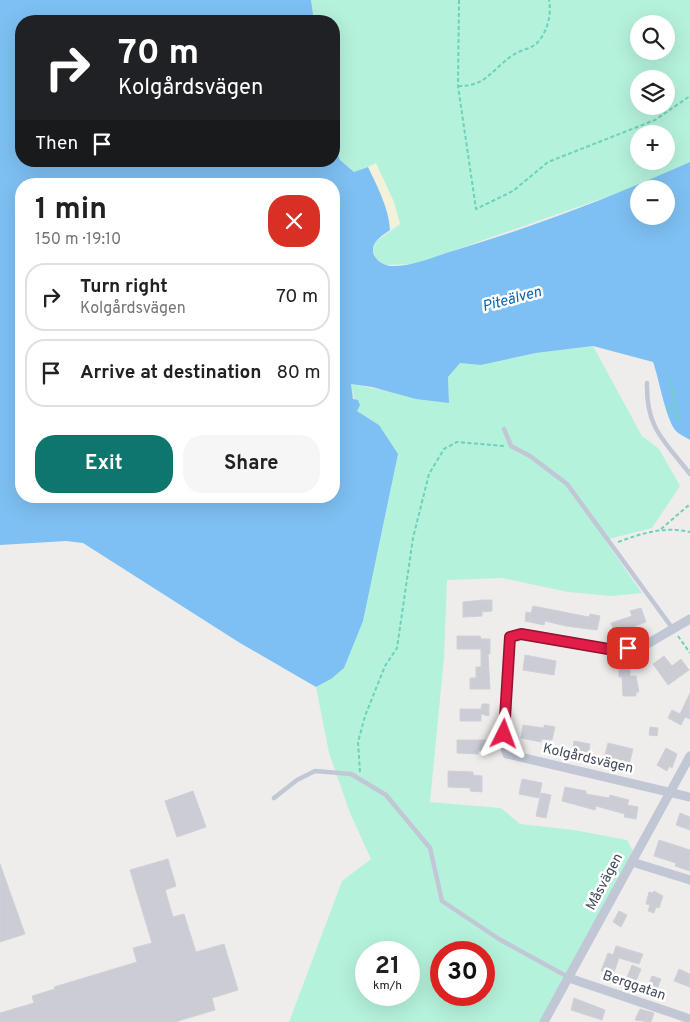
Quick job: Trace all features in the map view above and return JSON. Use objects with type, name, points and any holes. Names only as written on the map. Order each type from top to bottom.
[{"type":"street","name":"Kolgårdsvägen","points":[[670,792],[507,754],[504,744],[510,637],[521,634],[536,635],[614,650],[642,647],[690,619]]},
{"type":"street","name":"Måsvägen","points":[[544,1022],[690,756]]},
{"type":"street","points":[[670,792],[690,797]]},
{"type":"street","points":[[632,862],[690,880]]},
{"type":"street","name":"Berggatan","points":[[569,978],[690,1019]]},
{"type":"lane","points":[[647,382],[646,404],[656,434],[690,474]]},
{"type":"lane","points":[[504,429],[511,446],[530,456],[567,484],[673,629]]},
{"type":"lane","points":[[274,798],[296,780],[314,771],[351,774],[360,779],[386,795],[430,848],[442,901],[498,939],[569,978]]},
{"type":"path","points":[[459,0],[458,86],[476,209],[513,191],[548,162],[655,120],[690,96]]},
{"type":"path","points":[[458,86],[470,87],[490,76],[513,55],[537,44],[546,30],[550,7],[549,0]]},
{"type":"path","points":[[670,378],[679,423]]},
{"type":"path","points":[[667,410],[676,408]]},
{"type":"path","points":[[360,779],[358,742],[372,694],[385,666],[397,648],[413,538],[429,474],[444,449],[457,442],[511,446]]},
{"type":"path","points":[[661,529],[690,504]]},
{"type":"path","points":[[611,544],[661,529],[673,528],[690,532]]},
{"type":"path","points":[[673,629],[690,653]]},
{"type":"green space","points":[[311,0],[690,0],[690,162],[675,169],[675,125],[630,125],[630,170],[672,170],[650,180],[630,180],[630,189],[415,264],[384,265],[376,259],[373,251],[374,243],[400,224],[376,164],[354,172],[340,160],[340,15],[313,15]]},
{"type":"green space","points":[[593,346],[642,436],[659,449],[680,486],[652,528],[605,540],[642,593],[611,596],[568,592],[502,578],[447,580],[444,658],[430,802],[501,808],[520,824],[574,830],[627,840],[634,853],[540,1022],[289,1022],[342,881],[371,859],[350,813],[329,753],[316,687],[331,679],[379,425],[357,411],[351,384],[449,403],[448,377],[460,362],[481,365],[536,353]]},
{"type":"sand","points":[[376,163],[394,202],[400,224],[390,230],[389,221],[368,167]]},
{"type":"water","name":"Piteälven","points":[[0,0],[311,0],[313,15],[15,15],[15,167],[340,167],[340,160],[354,172],[368,167],[385,205],[390,230],[373,246],[373,252],[381,263],[390,266],[415,263],[516,231],[630,188],[630,225],[675,225],[675,180],[649,180],[690,162],[690,440],[678,433],[669,419],[653,362],[593,346],[536,353],[481,365],[460,363],[448,377],[449,403],[416,399],[372,387],[351,384],[353,399],[358,400],[360,405],[357,411],[379,425],[398,454],[363,621],[344,668],[331,679],[316,687],[240,643],[83,543],[66,541],[0,545]]},
{"type":"building","points":[[492,600],[492,611],[482,612],[482,616],[463,617],[463,602]]},
{"type":"building","points":[[533,606],[589,617],[590,614],[600,616],[597,630],[545,621],[544,625],[525,621],[526,612],[531,613]]},
{"type":"building","points":[[641,608],[646,622],[635,626],[636,629],[615,635],[611,623],[632,616],[630,611]]},
{"type":"building","points":[[457,636],[480,636],[481,639],[490,639],[490,654],[488,654],[490,689],[470,689],[470,678],[476,678],[476,667],[481,667],[481,649],[457,649]]},
{"type":"building","points":[[525,655],[556,661],[554,675],[523,670]]},
{"type":"building","points":[[664,656],[672,666],[681,659],[689,670],[668,685],[653,664]]},
{"type":"building","points":[[630,665],[630,676],[636,676],[639,692],[636,692],[636,696],[623,696],[622,677],[619,677],[619,666]]},
{"type":"building","points":[[690,693],[690,719],[685,717],[681,725],[668,718],[672,710],[680,714]]},
{"type":"building","points":[[482,704],[489,704],[489,716],[481,714],[481,721],[460,721],[460,709],[481,709]]},
{"type":"building","points":[[523,725],[544,728],[544,725],[555,727],[552,740],[542,739],[541,742],[521,738]]},
{"type":"building","points":[[650,727],[658,728],[657,736],[649,735]]},
{"type":"building","points":[[457,740],[488,740],[487,751],[478,751],[478,754],[457,753]]},
{"type":"building","points":[[574,741],[590,744],[588,756],[572,753]]},
{"type":"building","points":[[608,743],[633,749],[629,765],[618,765],[617,770],[608,768],[609,764],[603,762]]},
{"type":"building","points":[[666,748],[677,754],[672,768],[669,766],[667,771],[657,765]]},
{"type":"building","points":[[448,771],[473,772],[473,775],[482,776],[482,792],[470,791],[471,788],[448,787]]},
{"type":"building","points":[[522,779],[542,783],[539,798],[519,794]]},
{"type":"building","points":[[565,787],[586,791],[586,794],[609,798],[610,795],[629,800],[627,805],[638,807],[636,819],[624,817],[625,814],[596,806],[595,810],[562,801]]},
{"type":"building","points":[[193,791],[206,827],[177,837],[165,801]]},
{"type":"building","points":[[541,793],[551,795],[546,818],[536,816]]},
{"type":"building","points":[[680,813],[690,817],[690,830],[676,825]]},
{"type":"building","points":[[659,840],[690,850],[690,871],[675,866],[676,863],[654,856]]},
{"type":"building","points":[[168,859],[176,886],[165,890],[173,917],[184,914],[196,952],[224,944],[238,990],[212,998],[215,1010],[175,1022],[0,1022],[0,1013],[34,1003],[32,996],[55,989],[54,987],[137,962],[133,948],[152,943],[130,870]]},
{"type":"building","points":[[0,864],[25,934],[0,942]]},
{"type":"building","points":[[654,891],[663,896],[659,908],[656,907],[654,913],[648,911],[650,905],[646,904],[649,892],[653,893]]},
{"type":"building","points":[[619,911],[627,915],[621,927],[613,922]]},
{"type":"building","points":[[616,946],[643,954],[639,964],[619,958],[613,975],[601,971],[608,953],[613,955]]},
{"type":"building","points":[[632,965],[641,969],[635,983],[626,980]]},
{"type":"building","points":[[679,969],[690,974],[690,987],[674,981]]},
{"type":"building","points":[[652,976],[661,979],[655,994],[646,991]]},
{"type":"building","points":[[574,998],[605,1010],[602,1020],[571,1010]]},
{"type":"building","points":[[640,1009],[654,1013],[651,1022],[635,1020]]},
{"type":"route","points":[[504,734],[510,637],[521,634],[536,635],[580,645],[614,650],[628,648]]}]
